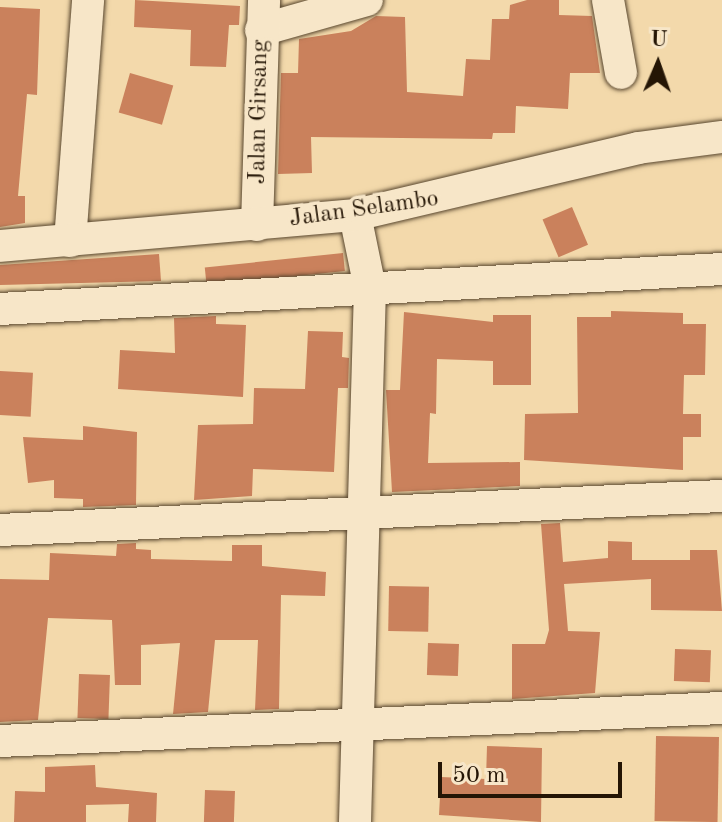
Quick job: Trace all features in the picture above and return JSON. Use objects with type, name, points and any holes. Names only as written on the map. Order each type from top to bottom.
[{"type":"street","points":[[70,241],[88,0]]},
{"type":"street","points":[[262,15],[367,0]]},
{"type":"street","points":[[608,0],[621,73]]},
{"type":"street","name":"Jalan Girsang","points":[[257,225],[262,15]]},
{"type":"street","name":"Jalan Selambo","points":[[0,246],[355,215],[638,148],[722,137]]},
{"type":"street","points":[[355,215],[370,288],[355,822]]},
{"type":"street","points":[[0,309],[722,269]]},
{"type":"street","points":[[0,530],[362,509],[722,496]]},
{"type":"street","points":[[0,741],[358,728],[722,708]]},
{"type":"building","points":[[135,0],[240,6],[239,25],[229,25],[226,67],[190,66],[191,30],[134,27]]},
{"type":"building","points":[[527,0],[559,0],[559,15],[592,16],[600,73],[570,73],[568,109],[516,106],[515,133],[493,133],[492,139],[311,137],[312,173],[278,174],[281,73],[298,73],[299,39],[351,31],[376,16],[405,17],[407,92],[463,96],[466,59],[490,60],[492,19],[509,19],[510,5]]},
{"type":"building","points":[[0,7],[40,9],[37,95],[27,94],[18,196],[25,196],[25,223],[0,227]]},
{"type":"building","points":[[130,73],[173,85],[162,125],[119,112]]},
{"type":"building","points":[[572,207],[588,245],[559,257],[543,220]]},
{"type":"building","points":[[343,253],[345,271],[207,285],[205,268]]},
{"type":"building","points":[[159,254],[161,281],[0,285],[0,265]]},
{"type":"building","points":[[611,311],[683,313],[683,324],[706,324],[705,375],[684,375],[683,414],[701,414],[701,437],[683,437],[683,470],[524,460],[525,414],[578,413],[577,317],[611,317]]},
{"type":"building","points":[[404,312],[493,322],[493,315],[531,315],[531,385],[493,385],[493,361],[437,359],[436,414],[430,413],[428,463],[520,462],[520,486],[392,492],[386,390],[400,390]]},
{"type":"building","points":[[216,316],[216,324],[246,325],[243,397],[118,389],[120,350],[175,353],[174,318]]},
{"type":"building","points":[[308,331],[343,332],[342,357],[349,358],[348,388],[338,388],[334,472],[253,469],[252,496],[194,500],[198,425],[253,424],[254,388],[305,389]]},
{"type":"building","points":[[0,371],[33,373],[31,417],[0,415]]},
{"type":"building","points":[[83,426],[137,432],[136,505],[83,507],[83,499],[54,498],[54,480],[28,483],[23,437],[83,440]]},
{"type":"building","points":[[560,523],[563,562],[608,558],[608,541],[632,542],[632,560],[690,560],[690,550],[717,550],[722,611],[651,610],[651,579],[564,584],[568,631],[600,632],[595,693],[512,699],[512,644],[545,644],[549,630],[541,524]]},
{"type":"building","points":[[136,543],[136,549],[151,550],[151,559],[232,561],[232,545],[262,545],[262,566],[326,572],[325,596],[281,595],[279,709],[255,710],[258,640],[215,640],[208,712],[173,714],[180,643],[141,645],[141,685],[115,685],[112,620],[48,618],[38,720],[0,722],[0,579],[49,580],[50,553],[116,556],[117,544]]},
{"type":"building","points":[[389,586],[429,587],[428,632],[388,631]]},
{"type":"building","points":[[428,643],[459,644],[458,676],[427,675]]},
{"type":"building","points":[[675,649],[711,650],[710,682],[674,681]]},
{"type":"building","points":[[79,674],[110,675],[108,719],[77,718]]},
{"type":"building","points":[[656,736],[719,737],[718,822],[655,821]]},
{"type":"building","points":[[487,746],[542,748],[541,822],[439,815],[441,777],[486,779]]},
{"type":"building","points":[[95,765],[96,787],[157,793],[156,822],[128,822],[129,804],[86,805],[86,822],[14,822],[15,791],[45,792],[45,767]]},
{"type":"building","points":[[205,790],[235,791],[234,822],[204,822]]}]
